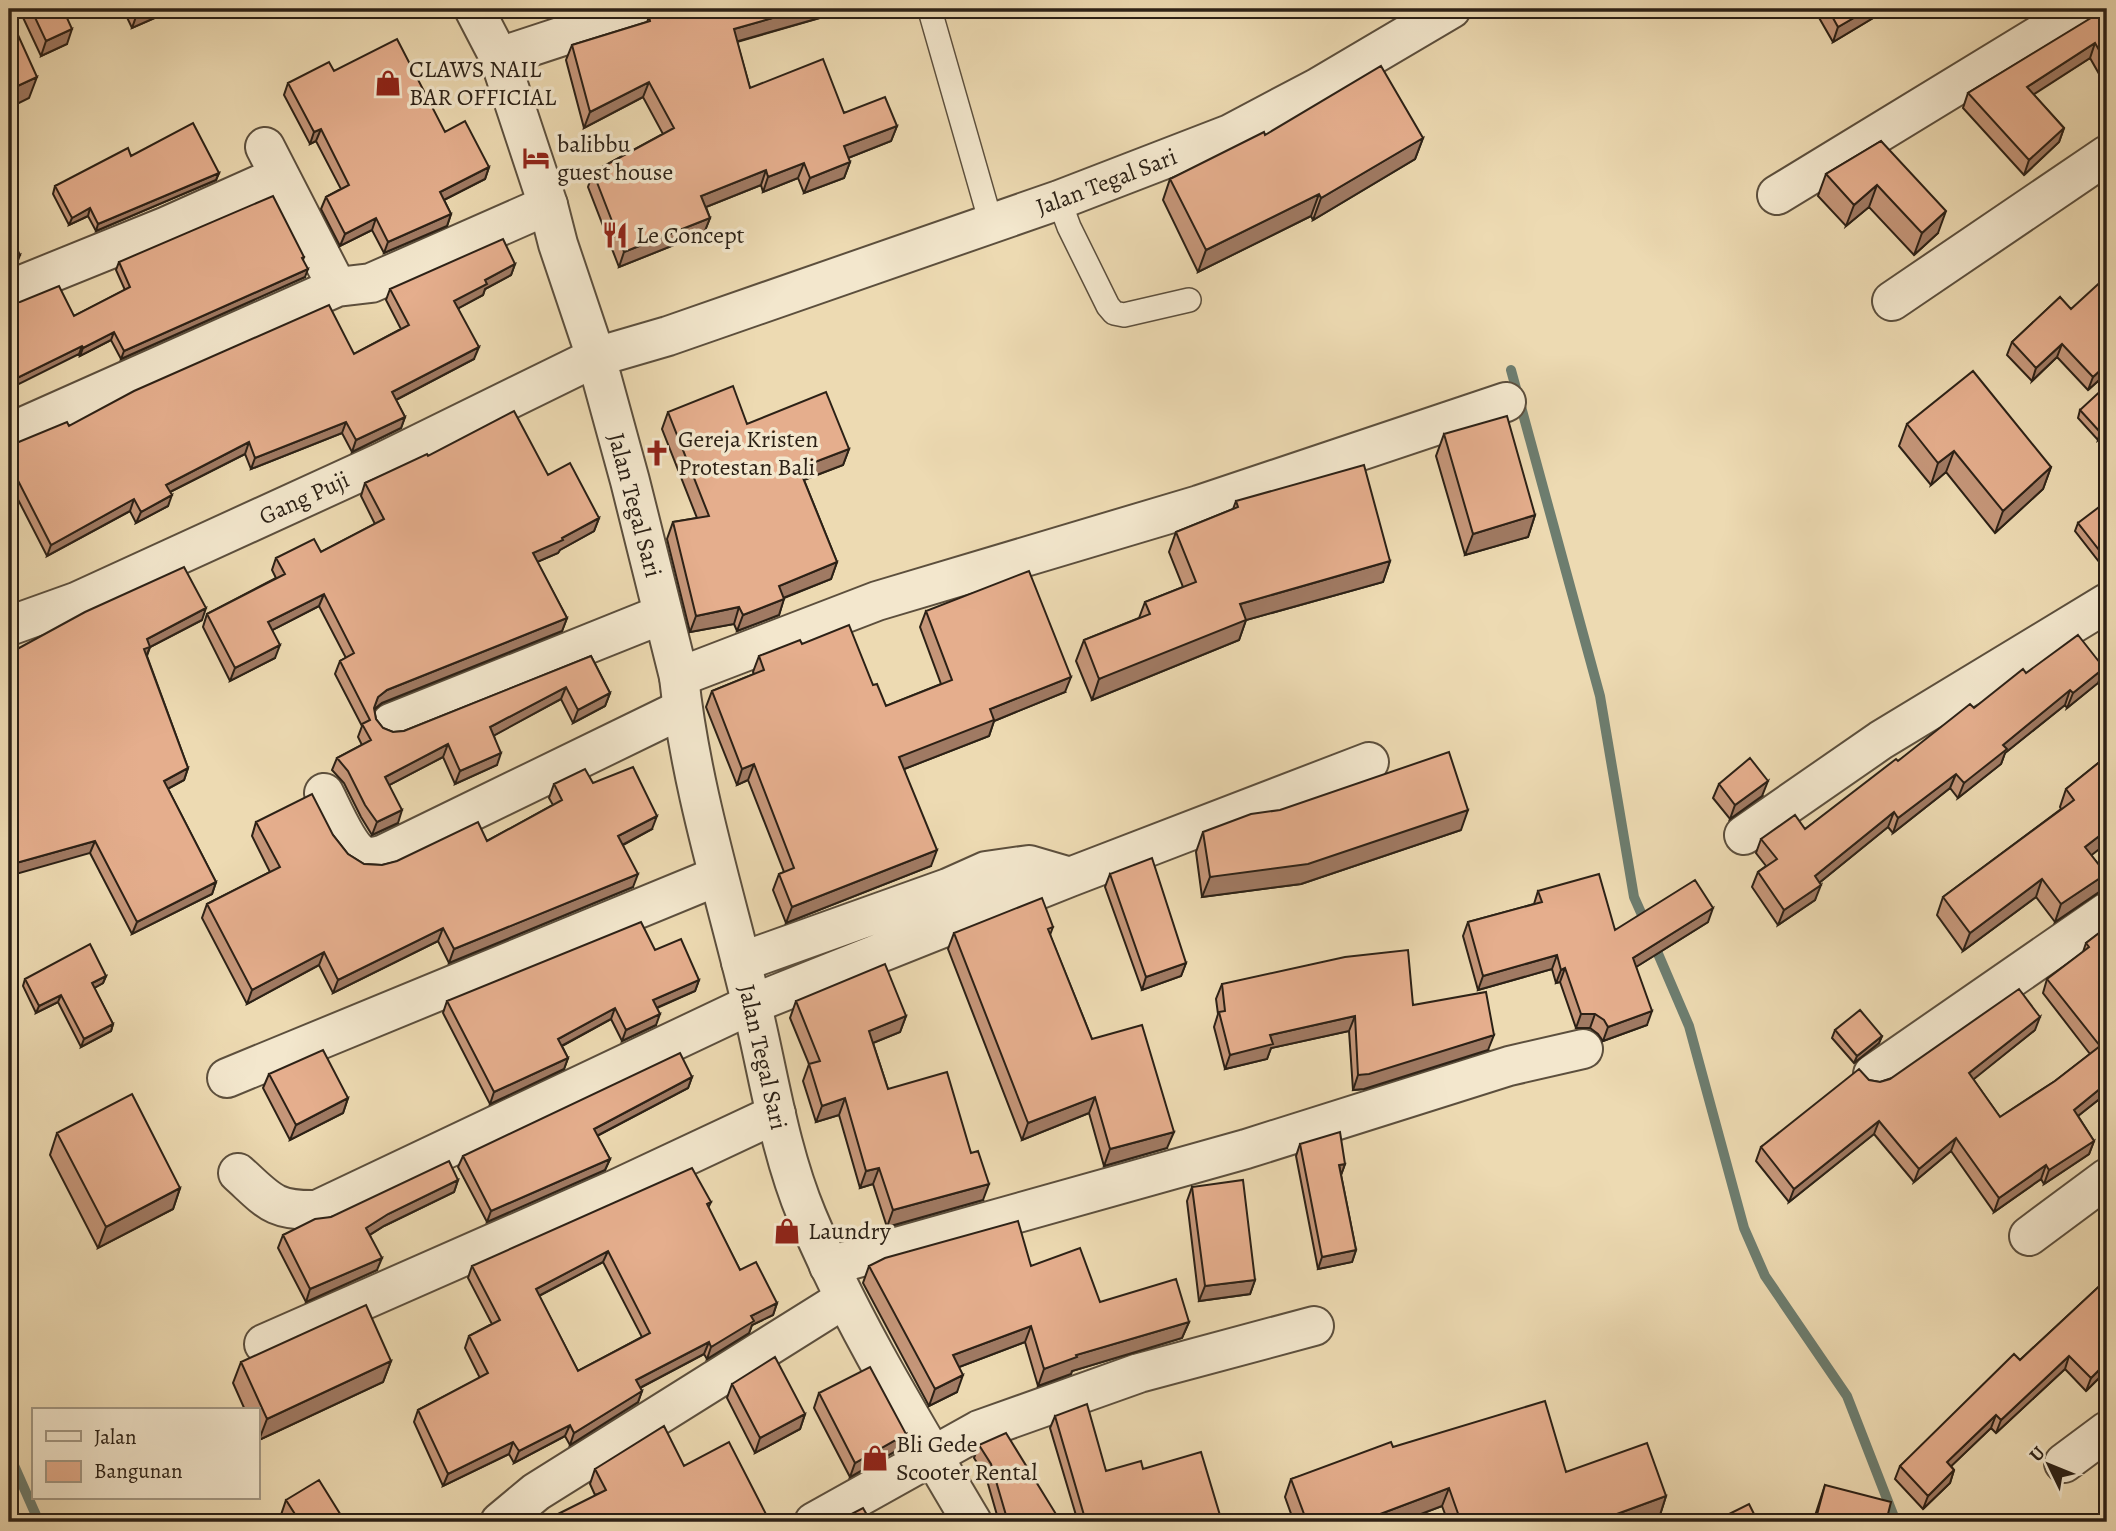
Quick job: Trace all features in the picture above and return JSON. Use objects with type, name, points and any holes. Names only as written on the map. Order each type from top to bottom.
[{"type":"street","points":[[474,9],[499,57],[596,357]]},
{"type":"street","points":[[499,57],[645,9]]},
{"type":"street","name":"Jalan Tegal Sari","points":[[972,1522],[836,1282],[805,1213],[784,1148],[752,1004],[718,876],[663,614],[596,357],[668,336],[1059,200],[1230,134],[1317,88],[1451,9]]},
{"type":"street","points":[[1777,195],[2082,9]]},
{"type":"street","points":[[1892,301],[2107,155]]},
{"type":"street","points":[[9,290],[167,226],[272,162],[337,287]]},
{"type":"street","points":[[9,433],[337,287],[356,287],[371,283],[548,205]]},
{"type":"street","name":"Gang Puji","points":[[9,626],[76,602],[345,479],[596,357]]},
{"type":"street","points":[[324,793],[353,846],[360,854],[369,858],[394,849],[681,693],[877,601],[1199,505],[1506,402]]},
{"type":"street","points":[[1744,835],[1881,740],[2107,603]]},
{"type":"street","points":[[391,723],[663,614]]},
{"type":"street","points":[[238,1173],[270,1202],[290,1211],[317,1210],[752,1004],[1070,877],[1369,762]]},
{"type":"street","points":[[740,962],[948,888],[986,871],[1029,865],[1070,877]]},
{"type":"street","points":[[227,1078],[718,876]]},
{"type":"street","points":[[1873,1074],[2107,912]]},
{"type":"street","points":[[500,1522],[536,1492],[836,1282],[1509,1066],[1583,1049]]},
{"type":"street","points":[[264,1344],[614,1190],[776,1114]]},
{"type":"street","points":[[2029,1236],[2107,1178]]},
{"type":"street","points":[[814,1522],[979,1430],[1139,1373],[1314,1326]]},
{"type":"street","points":[[2064,1463],[2107,1431]]},
{"type":"lane","points":[[930,14],[991,223]]},
{"type":"lane","points":[[1059,200],[1069,227],[1114,313],[1124,315],[1189,300]]},
{"type":"building","points":[[31,9],[63,9],[72,29],[46,41]]},
{"type":"building","points":[[135,9],[148,9],[137,14]]},
{"type":"building","points":[[674,9],[804,9],[734,29],[750,88],[823,59],[844,113],[885,97],[897,126],[844,146],[850,162],[810,178],[804,163],[768,177],[766,170],[701,196],[710,218],[624,252],[593,172],[674,128],[649,82],[590,112],[572,45],[650,21],[649,17]]},
{"type":"building","points":[[1828,9],[1869,9],[1838,27]]},
{"type":"building","points":[[2102,9],[2107,9],[2107,64],[2095,43],[2027,87],[2064,128],[2029,160],[1968,93]]},
{"type":"building","points":[[13,24],[37,77],[9,90],[9,26]]},
{"type":"building","points":[[397,39],[445,132],[465,121],[489,167],[440,192],[451,214],[388,242],[376,218],[345,234],[326,197],[349,185],[321,129],[314,132],[288,83],[329,62],[334,71]]},
{"type":"building","points":[[1381,66],[1423,138],[1321,198],[1319,194],[1206,250],[1170,179],[1264,132],[1265,135]]},
{"type":"building","points":[[193,123],[219,173],[98,224],[90,208],[72,218],[55,186],[128,148],[131,156]]},
{"type":"building","points":[[1881,141],[1946,211],[1922,233],[1877,185],[1854,205],[1826,174]]},
{"type":"building","points":[[273,196],[308,269],[124,351],[114,332],[9,382],[9,303],[20,302],[59,286],[74,316],[130,287],[119,262]]},
{"type":"building","points":[[9,233],[20,255],[9,261]]},
{"type":"building","points":[[503,239],[515,264],[485,280],[487,284],[454,301],[479,347],[392,392],[405,417],[356,440],[346,422],[255,458],[249,442],[166,485],[172,495],[141,512],[134,499],[51,545],[9,463],[9,446],[67,422],[69,426],[134,391],[329,305],[354,354],[409,325],[390,289]]},
{"type":"building","points":[[2107,276],[2107,364],[2093,377],[2062,344],[2036,368],[2012,342],[2060,297],[2071,309]]},
{"type":"building","points":[[1973,371],[2051,467],[2003,511],[1954,451],[1938,463],[1907,424]]},
{"type":"building","points":[[2107,385],[2107,426],[2100,432],[2080,410]]},
{"type":"building","points":[[733,386],[747,424],[826,392],[849,449],[799,468],[837,562],[779,586],[784,599],[743,615],[739,607],[696,616],[673,522],[709,516],[668,412]]},
{"type":"building","points":[[514,411],[548,475],[570,463],[599,518],[562,538],[563,540],[533,553],[567,618],[387,690],[378,697],[374,708],[376,719],[383,728],[393,732],[404,731],[591,656],[610,693],[578,710],[566,687],[490,727],[501,753],[460,771],[448,744],[385,777],[402,810],[377,822],[348,771],[337,758],[371,740],[362,724],[370,720],[340,661],[354,653],[324,594],[268,622],[280,645],[235,668],[207,614],[285,574],[276,558],[314,539],[321,552],[384,519],[365,483],[427,454],[428,456]]},
{"type":"building","points":[[1507,416],[1535,515],[1473,534],[1444,434]]},
{"type":"building","points":[[1364,465],[1390,561],[1240,604],[1246,620],[1099,679],[1084,640],[1150,614],[1145,602],[1196,582],[1176,532],[1238,507],[1236,501]]},
{"type":"building","points":[[2107,501],[2107,552],[2103,555],[2078,523]]},
{"type":"building","points":[[184,567],[206,608],[147,639],[150,647],[144,649],[188,768],[164,781],[216,882],[137,922],[95,841],[9,865],[9,650],[10,653],[85,612]]},
{"type":"building","points":[[1029,571],[1071,677],[990,709],[994,720],[899,757],[937,850],[792,907],[779,874],[794,868],[754,764],[742,769],[712,691],[764,670],[759,656],[800,640],[802,644],[849,625],[873,685],[877,684],[886,706],[952,680],[926,611]]},
{"type":"building","points":[[2078,635],[2104,668],[2073,693],[2070,690],[2003,745],[2007,749],[1964,783],[1956,774],[1898,818],[1894,812],[1815,876],[1821,885],[1784,910],[1758,872],[1777,859],[1761,839],[1795,815],[1805,829],[1970,704],[1974,708],[2023,669],[2026,673]]},
{"type":"building","points":[[1449,752],[1468,810],[1308,864],[1210,877],[1203,832],[1251,814],[1280,810]]},
{"type":"building","points":[[2107,756],[2107,830],[2085,847],[2106,874],[2061,904],[2042,879],[1970,933],[1943,897],[2074,800],[2066,789]]},
{"type":"building","points":[[1750,758],[1768,781],[1735,805],[1719,784]]},
{"type":"building","points":[[633,767],[657,816],[618,836],[638,874],[454,949],[443,928],[338,980],[324,952],[252,990],[207,904],[280,867],[256,822],[312,794],[333,835],[348,854],[364,864],[382,865],[397,861],[478,822],[487,841],[562,800],[554,784],[585,769],[593,783]]},
{"type":"building","points":[[1152,858],[1186,963],[1146,977],[1110,874]]},
{"type":"building","points":[[1599,874],[1615,930],[1695,880],[1713,908],[1633,958],[1652,1011],[1608,1027],[1604,1020],[1595,1014],[1581,1014],[1565,968],[1561,970],[1557,955],[1483,976],[1468,922],[1542,902],[1538,891]]},
{"type":"building","points":[[1042,898],[1053,927],[1048,929],[1092,1039],[1142,1025],[1174,1132],[1110,1149],[1095,1097],[1028,1123],[954,933]]},
{"type":"building","points":[[641,922],[655,950],[681,939],[699,980],[653,1000],[660,1014],[626,1030],[615,1008],[558,1039],[568,1058],[494,1092],[447,1001]]},
{"type":"building","points":[[2107,927],[2107,1083],[2074,1110],[2094,1141],[2049,1170],[2046,1165],[1999,1198],[1956,1138],[1919,1169],[1879,1121],[1794,1189],[1761,1147],[1859,1069],[1869,1080],[1880,1082],[1890,1079],[2019,989],[2040,1017],[1969,1073],[2000,1117],[2055,1081],[2100,1046],[2047,979],[2089,947],[2086,943]]},
{"type":"building","points":[[90,944],[106,976],[92,983],[113,1024],[84,1039],[61,995],[39,1006],[25,979]]},
{"type":"building","points":[[1408,950],[1413,1005],[1486,992],[1494,1035],[1369,1074],[1358,1075],[1355,1016],[1270,1035],[1273,1044],[1230,1055],[1219,1012],[1225,1011],[1222,984],[1345,957]]},
{"type":"building","points":[[885,964],[906,1016],[869,1031],[888,1089],[947,1072],[971,1153],[978,1151],[989,1184],[893,1210],[879,1168],[866,1171],[845,1098],[822,1106],[809,1064],[820,1061],[796,1001]]},
{"type":"building","points":[[1860,1010],[1882,1036],[1857,1056],[1835,1030]]},
{"type":"building","points":[[323,1050],[348,1098],[296,1125],[269,1074]]},
{"type":"building","points":[[680,1053],[692,1077],[594,1129],[610,1159],[491,1211],[463,1156]]},
{"type":"building","points":[[132,1094],[180,1188],[106,1227],[57,1133]]},
{"type":"building","points":[[1340,1132],[1345,1164],[1339,1165],[1356,1250],[1322,1257],[1300,1144]]},
{"type":"building","points":[[449,1161],[458,1180],[388,1214],[366,1228],[382,1258],[310,1289],[283,1235],[315,1219],[331,1217]]},
{"type":"building","points":[[692,1168],[711,1202],[707,1204],[740,1270],[756,1262],[777,1303],[751,1316],[754,1321],[711,1347],[709,1342],[636,1380],[642,1391],[574,1433],[570,1425],[519,1451],[513,1442],[448,1474],[418,1410],[488,1373],[469,1336],[500,1320],[472,1266]],"holes":[[[608,1251],[650,1333],[578,1371],[536,1289]]]},
{"type":"building","points":[[1243,1180],[1255,1280],[1205,1286],[1192,1187]]},
{"type":"building","points":[[1018,1221],[1031,1266],[1080,1248],[1100,1302],[1176,1279],[1189,1322],[1076,1355],[1077,1357],[1044,1369],[1031,1326],[953,1355],[963,1375],[935,1389],[869,1266],[885,1258]]},
{"type":"building","points":[[2107,1279],[2107,1362],[2091,1378],[2069,1356],[2001,1420],[1996,1415],[1947,1462],[1954,1470],[1928,1496],[1900,1466],[2014,1354],[2020,1360]]},
{"type":"building","points":[[366,1305],[391,1361],[267,1419],[241,1362]]},
{"type":"building","points":[[775,1357],[805,1414],[760,1438],[732,1384]]},
{"type":"building","points":[[870,1367],[906,1434],[855,1463],[819,1393]]},
{"type":"building","points":[[1545,1401],[1566,1472],[1647,1443],[1666,1496],[1595,1522],[1461,1522],[1449,1488],[1359,1522],[1307,1522],[1291,1479],[1391,1442],[1393,1447]]},
{"type":"building","points":[[1087,1404],[1106,1471],[1141,1461],[1143,1469],[1201,1452],[1222,1522],[1086,1522],[1055,1416]]},
{"type":"building","points":[[664,1426],[684,1466],[729,1442],[770,1522],[542,1522],[606,1490],[595,1469]]},
{"type":"building","points":[[1006,1433],[1059,1519],[1047,1522],[1008,1522],[991,1464],[979,1445]]},
{"type":"building","points":[[319,1480],[342,1517],[334,1522],[300,1522],[286,1500]]},
{"type":"building","points":[[1825,1485],[1891,1502],[1886,1522],[1815,1522]]},
{"type":"building","points":[[1749,1504],[1758,1522],[1713,1522]]},
{"type":"building","points":[[863,1508],[871,1522],[836,1522]]},
{"type":"building","points":[[215,1516],[217,1522],[200,1522]]},
{"type":"waterway","points":[[1511,370],[1600,696],[1634,897],[1646,924]]},
{"type":"waterway","points":[[1653,942],[1689,1026],[1744,1228],[1765,1276],[1847,1396],[1896,1522]]},
{"type":"waterway","points":[[9,1454],[39,1522]]},
{"type":"place","name":"CLAWS NAIL BAR OFFICIAL","points":[[388,83]]},
{"type":"place","name":"balibbu guest house","points":[[536,158]]},
{"type":"place","name":"Le Concept","points":[[615,235]]},
{"type":"place","name":"Gereja Kristen Protestan Bali","points":[[657,453]]},
{"type":"place","name":"Laundry","points":[[787,1231]]},
{"type":"place","name":"Bli Gede Scooter Rental","points":[[875,1458]]}]
